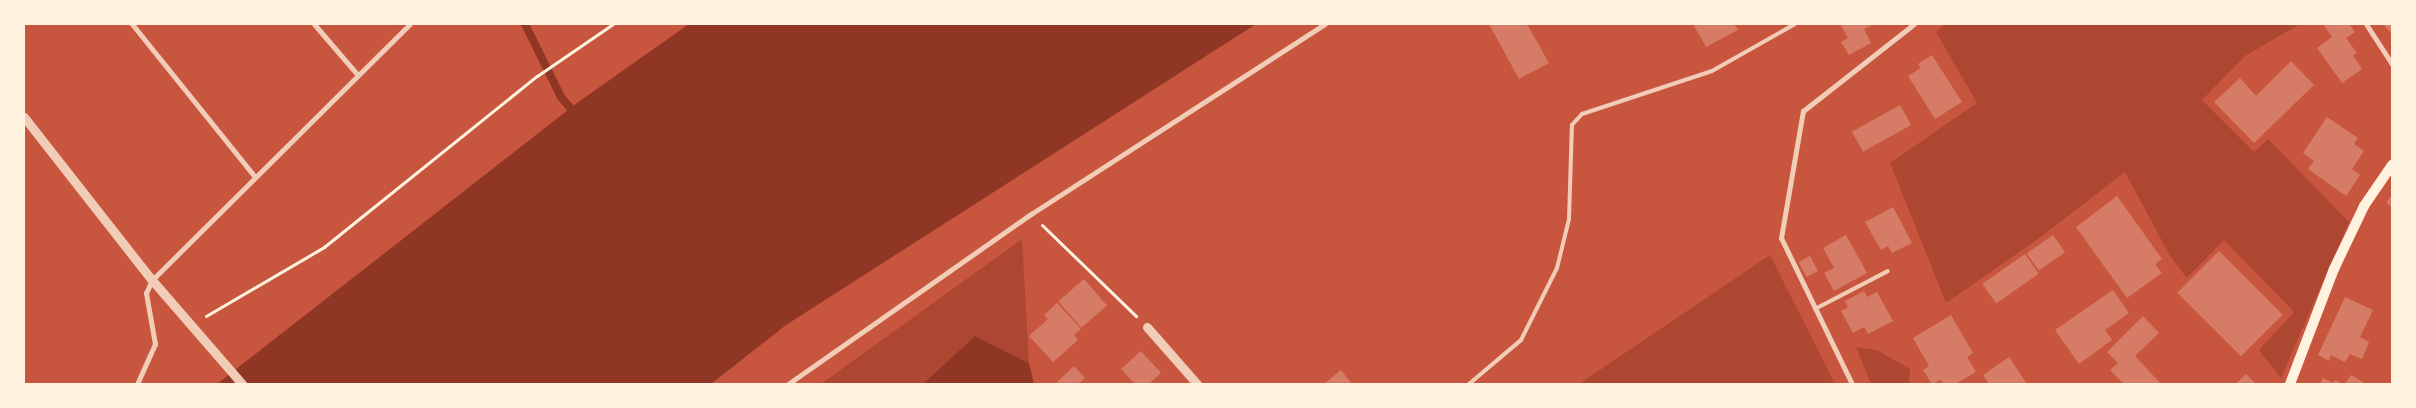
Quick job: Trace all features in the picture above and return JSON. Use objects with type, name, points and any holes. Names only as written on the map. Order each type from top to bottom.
[{"type":"main road","points":[[2290,384],[2334,269],[2364,206],[2392,165]]},
{"type":"street","points":[[132,24],[254,176]]},
{"type":"street","points":[[314,24],[358,74]]},
{"type":"street","points":[[137,384],[155,344],[146,293],[152,280],[254,176],[410,24]]},
{"type":"street","points":[[788,384],[1031,214],[1325,24]]},
{"type":"street","points":[[1852,384],[1781,238],[1803,111],[1914,24]]},
{"type":"street","points":[[2366,24],[2392,64]]},
{"type":"street","points":[[24,117],[152,280],[242,384]]},
{"type":"street","points":[[1147,327],[1198,384]]},
{"type":"lane","points":[[1469,384],[1521,340],[1557,268],[1568,219],[1572,125],[1582,114],[1712,71],[1796,24]]},
{"type":"lane","points":[[1815,310],[1888,270]]},
{"type":"path","points":[[192,325],[324,247],[537,76],[613,24]]},
{"type":"path","points":[[1031,214],[1147,327]]},
{"type":"shaded area","points":[[689,24],[1256,24],[786,325],[711,384],[217,384],[577,103]]},
{"type":"shaded area","points":[[1945,24],[2300,24],[2245,56],[2202,100],[2254,152],[2268,139],[2349,222],[2281,378],[2259,350],[2294,312],[2224,240],[2187,278],[2170,256],[2125,172],[2038,239],[1946,303],[1890,163],[1977,103],[1936,32]]},
{"type":"shaded area","points":[[1022,239],[1029,363],[975,336],[923,384],[821,384]]},
{"type":"shaded area","points":[[1770,255],[1835,384],[1579,384]]},
{"type":"shaded area","points":[[975,336],[1029,363],[1034,384],[923,384]]},
{"type":"shaded area","points":[[1856,347],[1877,350],[1910,369],[1909,384],[1871,384]]},
{"type":"building","points":[[1489,24],[1527,24],[1549,63],[1519,79]]},
{"type":"building","points":[[1693,24],[1734,24],[1738,30],[1706,47]]},
{"type":"building","points":[[1840,24],[1874,24],[1864,29],[1871,43],[1849,55],[1841,42],[1848,38]]},
{"type":"building","points":[[2323,24],[2349,24],[2355,32],[2346,38],[2357,53],[2353,56],[2362,69],[2342,83],[2317,48],[2332,37]]},
{"type":"building","points":[[2383,24],[2392,24],[2392,34]]},
{"type":"building","points":[[1932,55],[1962,102],[1935,119],[1908,76],[1921,68],[1918,64]]},
{"type":"building","points":[[2291,61],[2314,85],[2254,143],[2214,102],[2240,78],[2256,96]]},
{"type":"building","points":[[1900,105],[1911,125],[1863,152],[1852,132]]},
{"type":"building","points":[[2327,117],[2358,138],[2354,144],[2364,151],[2352,169],[2360,175],[2346,196],[2308,169],[2314,161],[2303,153]]},
{"type":"building","points":[[2392,195],[2392,208],[2386,202]]},
{"type":"building","points":[[2117,196],[2162,259],[2155,264],[2162,273],[2127,298],[2076,227]]},
{"type":"building","points":[[1893,207],[1912,243],[1892,253],[1888,246],[1881,250],[1865,222]]},
{"type":"building","points":[[1846,235],[1867,273],[1834,291],[1824,273],[1834,268],[1823,248]]},
{"type":"building","points":[[2053,235],[2065,252],[2039,271],[2027,253]]},
{"type":"building","points":[[2219,251],[2283,315],[2241,356],[2177,293]]},
{"type":"building","points":[[2025,254],[2039,274],[1996,303],[1982,284]]},
{"type":"building","points":[[1810,256],[1818,271],[1807,277],[1799,262]]},
{"type":"building","points":[[1084,279],[1107,305],[1081,328],[1058,301]]},
{"type":"building","points":[[2113,290],[2129,313],[2105,330],[2112,340],[2079,364],[2055,330]]},
{"type":"building","points":[[1864,291],[1867,297],[1877,292],[1893,321],[1868,334],[1864,327],[1853,333],[1841,311],[1848,307],[1845,301]]},
{"type":"building","points":[[2345,297],[2373,310],[2360,337],[2369,342],[2362,359],[2350,354],[2345,362],[2331,355],[2329,361],[2318,355]]},
{"type":"building","points":[[1057,303],[1081,329],[1074,335],[1078,340],[1053,362],[1029,336],[1048,319],[1044,315]]},
{"type":"building","points":[[1951,315],[1973,353],[1967,357],[1976,372],[1955,384],[1943,384],[1941,380],[1932,384],[1923,370],[1929,366],[1913,338]]},
{"type":"building","points":[[2143,316],[2159,333],[2135,356],[2161,384],[2124,384],[2110,370],[2118,363],[2107,352]]},
{"type":"building","points":[[1141,351],[1161,373],[1149,384],[1135,384],[1121,369]]},
{"type":"building","points":[[2009,357],[2027,384],[1989,384],[1983,375]]},
{"type":"building","points":[[1074,366],[1085,378],[1078,384],[1059,384],[1057,382]]},
{"type":"building","points":[[1341,370],[1352,384],[1324,384]]},
{"type":"building","points":[[2246,374],[2256,384],[2235,384]]},
{"type":"building","points":[[2351,375],[2366,384],[2345,384]]},
{"type":"building","points":[[2323,378],[2333,383],[2335,380],[2343,384],[2320,384]]},
{"type":"waterway","points":[[525,24],[561,97],[576,115]]}]
